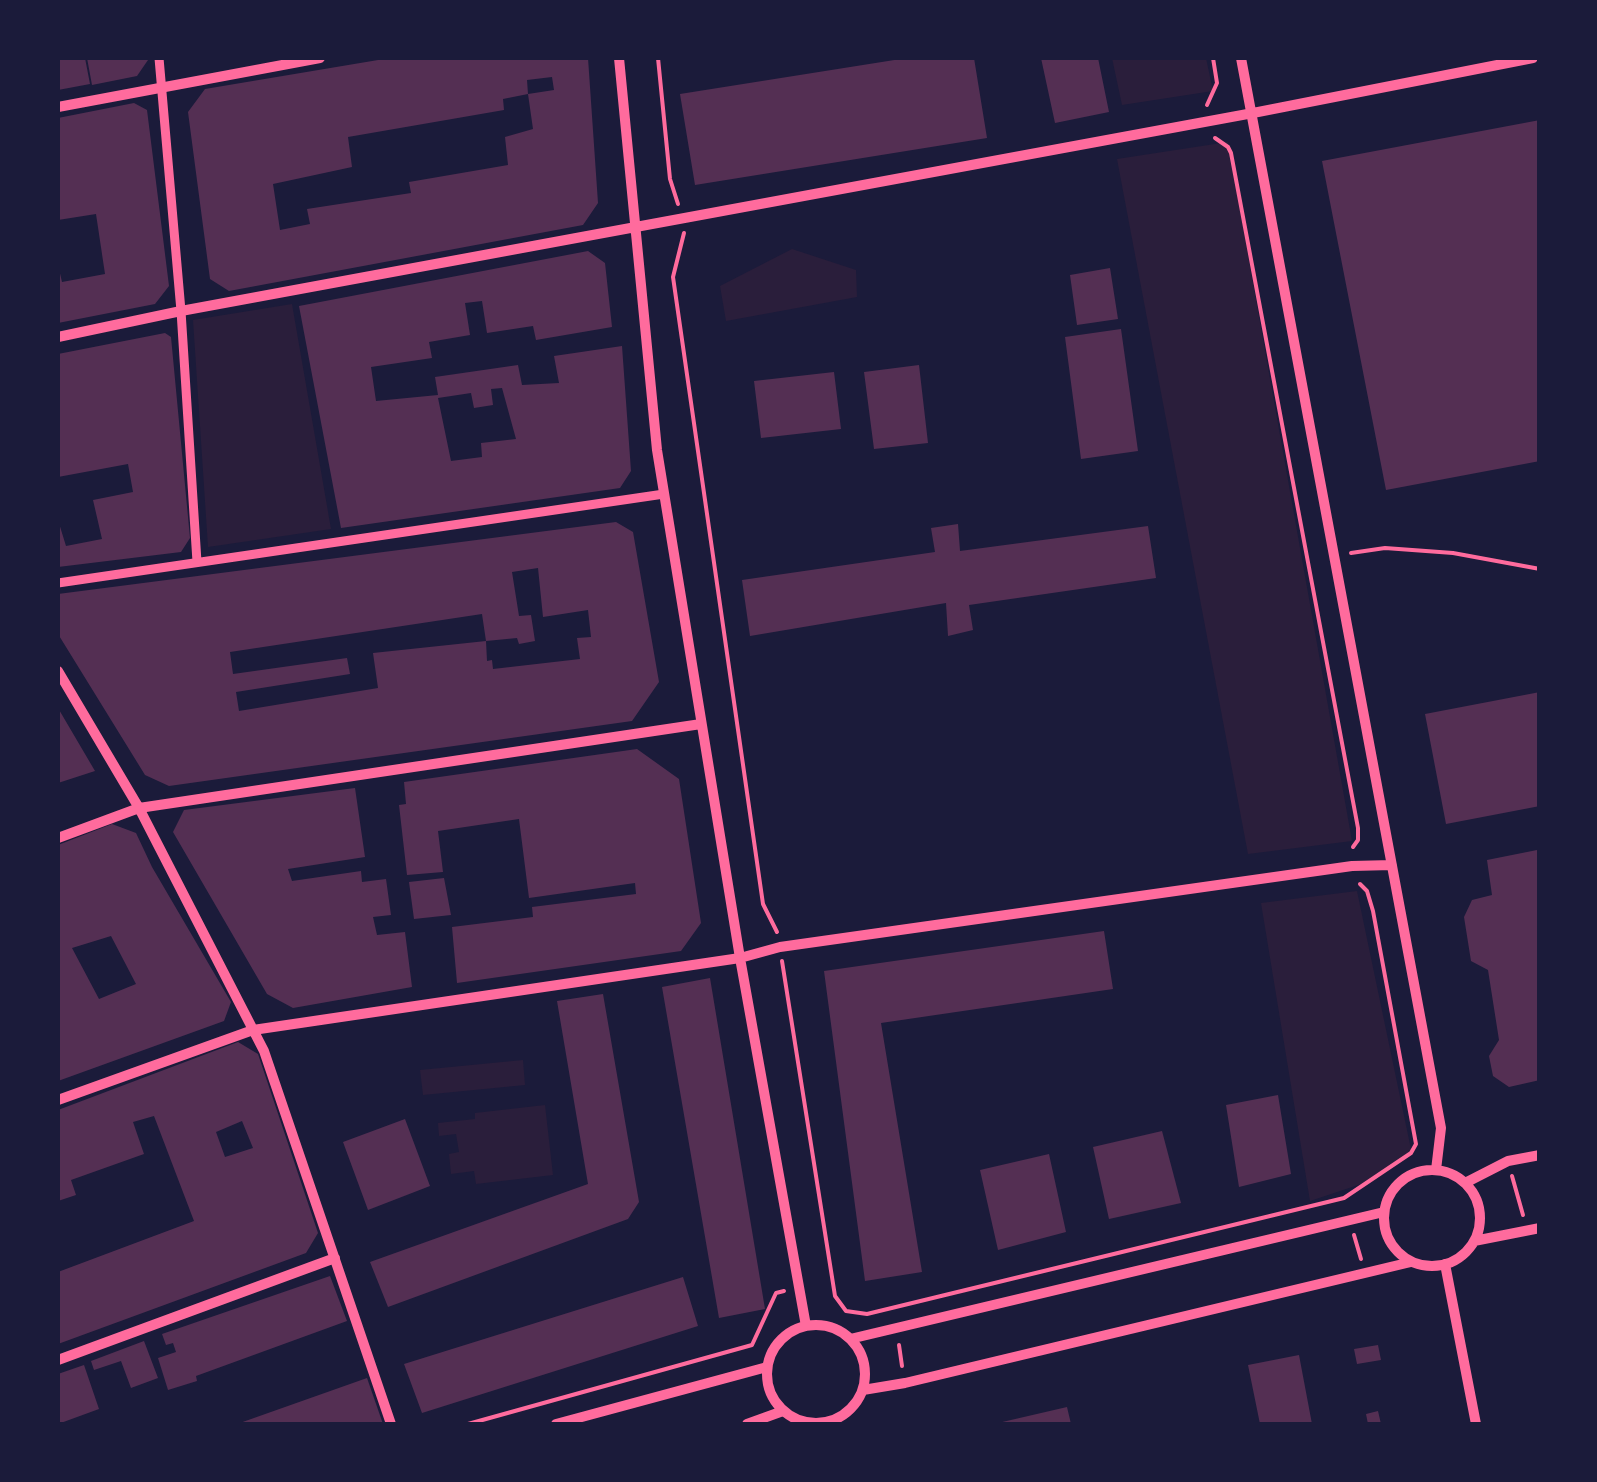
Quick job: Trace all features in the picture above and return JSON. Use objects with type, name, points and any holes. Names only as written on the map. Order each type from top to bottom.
[{"type":"street","points":[[159,58],[196,562]]},
{"type":"street","points":[[58,106],[320,58]]},
{"type":"street","points":[[619,58],[664,494],[740,958],[806,1326]]},
{"type":"street","points":[[1242,58],[1440,1128],[1436,1170]]},
{"type":"street","points":[[58,337],[1533,58]]},
{"type":"street","points":[[58,583],[664,494]]},
{"type":"street","points":[[58,671],[139,808],[264,1052],[391,1424]]},
{"type":"street","points":[[58,838],[139,808],[701,724]]},
{"type":"street","points":[[58,1100],[253,1030],[740,958],[780,947],[1352,866],[1392,864]]},
{"type":"street","points":[[1465,1183],[1508,1161],[1540,1155]]},
{"type":"street","points":[[863,1390],[1412,1262],[1428,1266],[1445,1264],[1465,1253],[1474,1241],[1480,1210],[1465,1183],[1452,1174],[1420,1171],[1398,1183],[1388,1196],[1384,1212],[1390,1242],[1412,1262]]},
{"type":"street","points":[[850,1340],[1384,1212]]},
{"type":"street","points":[[1474,1241],[1534,1229]]},
{"type":"street","points":[[58,1360],[335,1258]]},
{"type":"street","points":[[1445,1264],[1476,1424]]},
{"type":"street","points":[[806,1326],[830,1327],[850,1340],[864,1363],[863,1390],[850,1410],[830,1423],[805,1422],[783,1411],[769,1391],[767,1367],[780,1340],[806,1326]]},
{"type":"street","points":[[556,1424],[767,1367]]},
{"type":"street","points":[[747,1424],[783,1411]]},
{"type":"path","points":[[658,58],[670,179],[684,233],[673,277],[763,904],[780,947],[832,1282],[839,1306],[850,1313],[867,1314],[1344,1198],[1411,1153],[1416,1144],[1374,910],[1367,892],[1354,877],[1351,852],[1358,840],[1358,828],[1231,154],[1212,134],[1209,121],[1207,104],[1217,84],[1216,58]]},
{"type":"path","points":[[1307,560],[1385,548],[1453,552],[1540,569]]},
{"type":"path","points":[[1508,1161],[1534,1229]]},
{"type":"path","points":[[1350,1220],[1364,1273]]},
{"type":"path","points":[[821,1284],[832,1282]]},
{"type":"path","points":[[468,1424],[752,1345],[776,1292],[780,1292]]},
{"type":"path","points":[[896,1331],[905,1383]]},
{"type":"shaded area","points":[[1112,58],[1206,58],[1213,91],[1122,105]]},
{"type":"shaded area","points":[[1228,142],[1352,841],[1248,854],[1117,159]]},
{"type":"shaded area","points":[[792,249],[856,270],[857,297],[726,321],[720,286]]},
{"type":"shaded area","points":[[292,304],[331,529],[208,547],[193,320]]},
{"type":"shaded area","points":[[1357,891],[1412,1154],[1370,1181],[1310,1201],[1261,903]]},
{"type":"shaded area","points":[[523,1060],[525,1085],[423,1095],[420,1070]]},
{"type":"shaded area","points":[[545,1105],[553,1175],[476,1184],[474,1171],[451,1174],[449,1154],[459,1152],[456,1134],[439,1136],[438,1123],[475,1119],[475,1113]]},
{"type":"building","points":[[58,58],[85,58],[90,84],[58,90]]},
{"type":"building","points":[[87,58],[148,60],[137,76],[92,85]]},
{"type":"building","points":[[390,58],[588,58],[598,203],[583,225],[229,291],[210,279],[188,112],[205,89]],"holes":[[[552,77],[554,90],[528,94],[527,80]],[[528,94],[533,129],[505,137],[508,165],[409,182],[411,193],[307,209],[310,224],[280,230],[273,184],[352,167],[348,137],[504,110],[503,99]]]},
{"type":"building","points":[[907,58],[974,58],[987,138],[695,185],[680,94]]},
{"type":"building","points":[[1041,58],[1098,58],[1109,112],[1055,123]]},
{"type":"building","points":[[134,103],[147,110],[169,286],[155,304],[58,323],[58,265],[62,282],[105,274],[96,214],[58,220],[58,118]]},
{"type":"building","points":[[1540,120],[1540,461],[1386,490],[1322,161]]},
{"type":"building","points":[[588,251],[605,263],[612,327],[536,340],[533,326],[487,333],[482,301],[465,303],[470,335],[429,342],[432,358],[371,367],[376,401],[438,395],[435,377],[518,365],[522,385],[559,383],[554,356],[622,346],[631,471],[620,488],[341,528],[299,306]],"holes":[[[502,388],[516,439],[481,443],[482,457],[451,461],[438,398],[471,393],[474,408],[493,405],[491,389]]]},
{"type":"building","points":[[1110,268],[1118,319],[1077,325],[1070,275]]},
{"type":"building","points":[[1121,329],[1138,451],[1081,459],[1065,337]]},
{"type":"building","points":[[165,333],[171,337],[190,538],[181,552],[58,567],[58,520],[66,546],[102,539],[93,500],[133,492],[128,464],[58,477],[58,354]]},
{"type":"building","points":[[919,365],[928,443],[874,449],[864,372]]},
{"type":"building","points":[[834,372],[841,429],[761,438],[754,381]]},
{"type":"building","points":[[616,522],[633,532],[659,682],[632,721],[169,786],[145,775],[58,634],[58,594]],"holes":[[[538,568],[543,617],[588,610],[591,637],[577,638],[580,659],[493,669],[492,660],[487,661],[486,641],[517,638],[519,644],[535,641],[531,615],[519,616],[512,572]],[[482,614],[486,641],[373,653],[378,688],[239,711],[236,692],[350,674],[347,658],[233,674],[230,652]]]},
{"type":"building","points":[[958,524],[960,551],[1148,526],[1156,578],[969,605],[973,630],[948,636],[946,603],[750,636],[742,580],[935,552],[931,528]]},
{"type":"building","points":[[1540,692],[1540,806],[1446,824],[1425,714]]},
{"type":"building","points":[[58,708],[95,771],[58,783]]},
{"type":"building","points":[[637,749],[679,779],[701,923],[681,951],[457,983],[452,927],[533,917],[532,907],[636,894],[635,883],[529,898],[519,819],[438,831],[443,872],[407,875],[399,805],[406,804],[404,782]]},
{"type":"building","points":[[355,788],[365,857],[288,869],[292,881],[361,871],[362,882],[386,879],[391,915],[373,917],[377,935],[405,932],[412,987],[293,1008],[267,994],[173,832],[184,810]]},
{"type":"building","points":[[112,824],[136,833],[231,1002],[224,1021],[58,1081],[58,845]],"holes":[[[111,936],[136,984],[99,999],[72,948]]]},
{"type":"building","points":[[1537,850],[1540,1080],[1509,1087],[1493,1076],[1489,1056],[1499,1040],[1488,970],[1471,961],[1464,917],[1472,900],[1492,895],[1487,860]]},
{"type":"building","points":[[444,878],[451,915],[414,919],[409,882]]},
{"type":"building","points":[[1104,931],[1113,989],[881,1023],[922,1272],[865,1281],[824,971]]},
{"type":"building","points":[[710,978],[765,1309],[719,1318],[662,987]]},
{"type":"building","points":[[603,994],[639,1202],[628,1219],[388,1307],[370,1262],[588,1184],[557,1001]]},
{"type":"building","points":[[238,1042],[258,1054],[318,1233],[306,1253],[58,1344],[58,1272],[194,1221],[154,1116],[133,1122],[144,1154],[71,1180],[76,1195],[58,1201],[58,1110]],"holes":[[[242,1121],[253,1148],[225,1157],[216,1132]]]},
{"type":"building","points":[[1278,1095],[1291,1174],[1239,1187],[1226,1105]]},
{"type":"building","points":[[405,1119],[430,1186],[368,1210],[343,1142]]},
{"type":"building","points":[[1162,1131],[1181,1203],[1109,1219],[1093,1147]]},
{"type":"building","points":[[1049,1154],[1066,1232],[998,1250],[980,1170]]},
{"type":"building","points":[[330,1276],[347,1321],[168,1390],[158,1358],[176,1352],[173,1343],[166,1345],[162,1334]]},
{"type":"building","points":[[683,1277],[698,1326],[422,1413],[404,1364]]},
{"type":"building","points":[[144,1341],[158,1378],[131,1388],[121,1361],[94,1370],[91,1361]]},
{"type":"building","points":[[1378,1345],[1381,1360],[1357,1364],[1354,1349]]},
{"type":"building","points":[[1299,1355],[1312,1424],[1260,1424],[1248,1365]]},
{"type":"building","points":[[84,1365],[99,1409],[58,1424],[58,1374]]},
{"type":"building","points":[[367,1378],[383,1424],[237,1424]]},
{"type":"building","points":[[1067,1407],[1071,1424],[998,1424],[998,1423]]},
{"type":"building","points":[[1378,1411],[1381,1424],[1368,1424],[1366,1414]]}]
